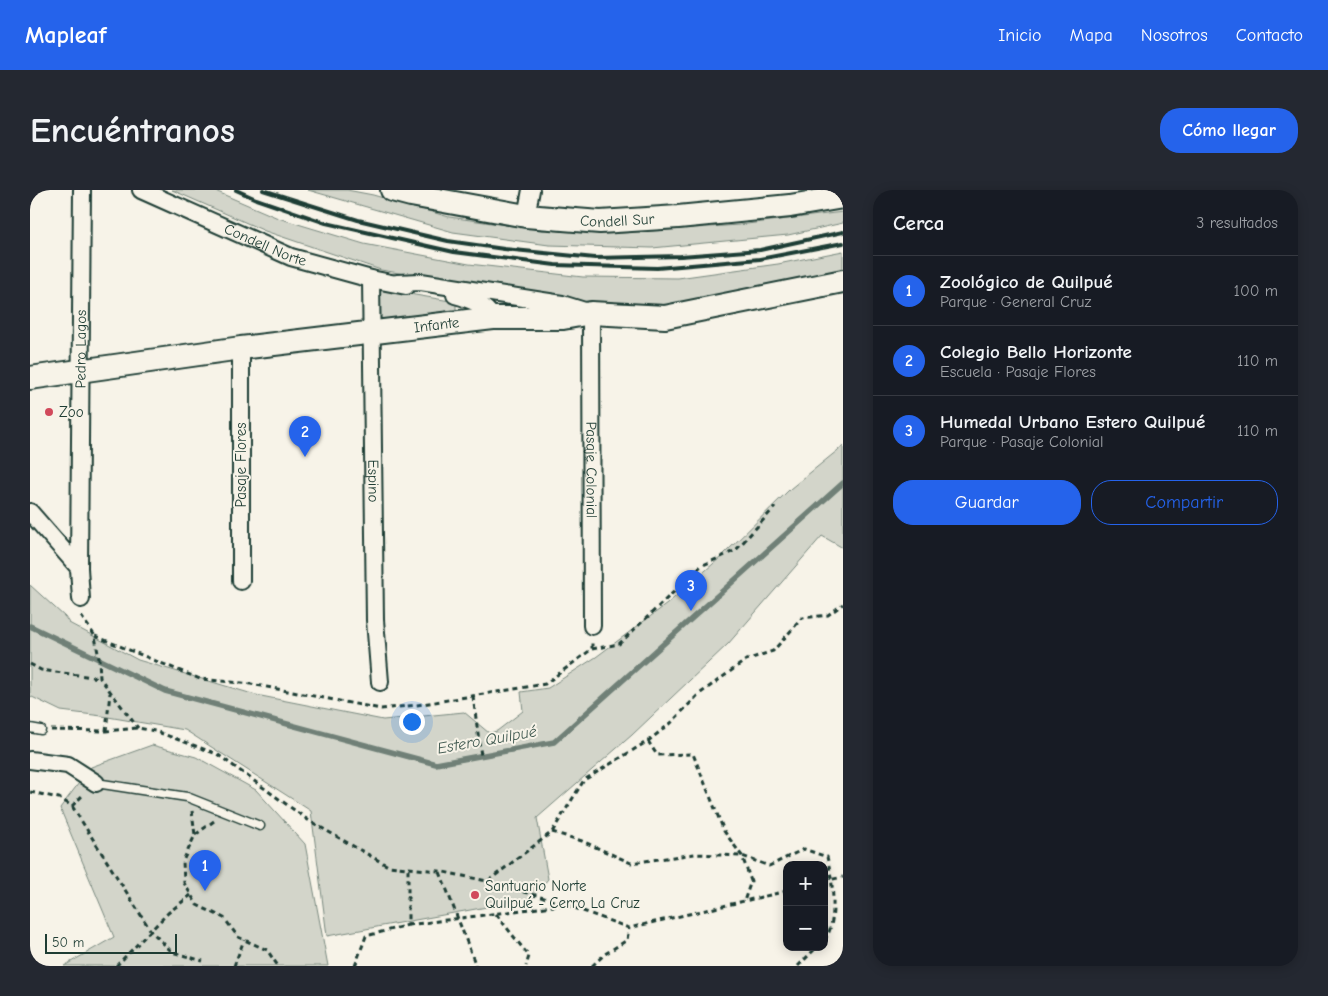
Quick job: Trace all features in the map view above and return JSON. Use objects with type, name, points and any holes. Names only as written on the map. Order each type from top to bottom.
[{"type":"street","name":"Pedro Lagos","points":[[79,605],[82,190]]},
{"type":"street","name":"Condell Norte","points":[[141,190],[291,257],[372,280],[396,283],[456,296],[472,301],[489,311],[493,318]]},
{"type":"street","name":"Condell Sur","points":[[392,190],[526,216],[600,222],[678,217],[790,206],[843,197]]},
{"type":"street","points":[[526,216],[531,190]]},
{"type":"street","name":"Espino","points":[[372,280],[375,620],[380,682]]},
{"type":"street","name":"Condell Norte","points":[[396,283],[421,282],[562,304],[590,313]]},
{"type":"street","name":"Infante","points":[[30,378],[241,348],[493,318],[563,318],[590,313],[665,317],[843,282]]},
{"type":"street","name":"Pasaje Colonial","points":[[590,313],[592,626]]},
{"type":"street","name":"Pasaje Flores","points":[[241,348],[241,582]]},
{"type":"street","points":[[30,512],[80,568]]},
{"type":"street","points":[[30,760],[68,765],[96,784]]},
{"type":"lane","points":[[30,728],[41,730]]},
{"type":"lane","points":[[96,784],[187,797],[225,814],[260,826]]},
{"type":"path","points":[[95,636],[200,679],[251,684],[381,709],[545,684],[592,649],[619,644],[702,566],[736,550],[775,506]]},
{"type":"path","points":[[488,882],[552,832],[584,780],[648,741],[671,723],[698,695],[746,660],[773,651],[802,618],[828,615],[843,604]]},
{"type":"path","points":[[79,605],[95,636],[100,678],[138,728]]},
{"type":"path","points":[[592,626],[592,649]]},
{"type":"path","points":[[30,664],[41,670],[100,678]]},
{"type":"path","points":[[106,731],[110,692]]},
{"type":"path","points":[[473,696],[482,756]]},
{"type":"path","points":[[41,730],[106,731],[138,728],[155,731],[217,754],[308,820],[388,866],[440,871],[488,882],[564,904],[629,928],[783,892]]},
{"type":"path","points":[[648,741],[657,755],[693,754],[724,831],[742,856],[751,880],[744,902]]},
{"type":"path","points":[[30,792],[59,798],[72,806],[152,931],[172,952],[203,961]]},
{"type":"path","points":[[191,800],[195,836]]},
{"type":"path","points":[[225,814],[195,836],[183,860],[184,883],[197,906],[224,918],[238,936],[267,950],[278,966]]},
{"type":"path","points":[[552,832],[582,841],[631,863],[696,854],[742,856],[769,866],[804,849],[827,857],[832,879],[834,905],[828,936]]},
{"type":"path","points":[[408,868],[408,925]]},
{"type":"path","points":[[440,871],[476,966]]},
{"type":"path","points":[[828,880],[843,877]]},
{"type":"path","points":[[116,966],[168,913],[191,895]]},
{"type":"path","points":[[355,966],[366,936],[408,925],[564,904]]},
{"type":"path","points":[[495,913],[529,956],[526,966]]},
{"type":"path","points":[[592,966],[605,954],[627,940],[629,928]]},
{"type":"path","points":[[234,966],[244,940]]},
{"type":"path","points":[[798,966],[813,951]]},
{"type":"shaded area","points":[[172,190],[213,190],[278,218],[364,244],[469,264],[583,277],[678,278],[778,264],[843,251],[843,273],[667,308],[630,309],[564,301],[381,270],[265,231]]},
{"type":"shaded area","points":[[308,190],[347,190],[373,195],[449,217],[541,230],[621,233],[739,225],[843,212],[843,223],[788,235],[652,248],[549,245],[453,232]]},
{"type":"shaded area","points":[[380,289],[456,302],[456,312],[381,322]]},
{"type":"shaded area","points":[[843,446],[843,548],[822,536],[728,644],[632,735],[537,818],[548,879],[531,899],[327,936],[311,811],[185,730],[61,711],[30,696],[30,585],[65,617],[69,623],[138,660],[256,695],[383,720],[464,712],[489,733],[497,731],[523,711],[521,692],[548,688],[596,657],[667,604],[721,557],[790,489]]},
{"type":"shaded area","points":[[152,745],[196,757],[256,790],[305,844],[328,966],[64,966],[114,937],[60,808],[91,767]]},
{"type":"waterway","name":"Estero Quilpué","points":[[30,626],[165,691],[436,764],[554,742],[843,483]]},
{"type":"railway","points":[[236,190],[256,199],[326,223],[454,252],[555,265],[657,268],[760,259],[843,243]]},
{"type":"railway","points":[[263,190],[358,220],[448,241],[504,249],[595,258],[681,256],[760,250],[843,232]]},
{"type":"place","name":"Zoo","points":[[49,412]]},
{"type":"place","name":"Colegio Bello Horizonte","points":[[305,457]]},
{"type":"place","name":"Humedal Urbano Estero Quilpué","points":[[691,611]]},
{"type":"place","name":"Zoológico de Quilpué","points":[[205,891]]},
{"type":"place","name":"Santuario Norte Quilpué - Cerro La Cruz","points":[[475,895]]}]
